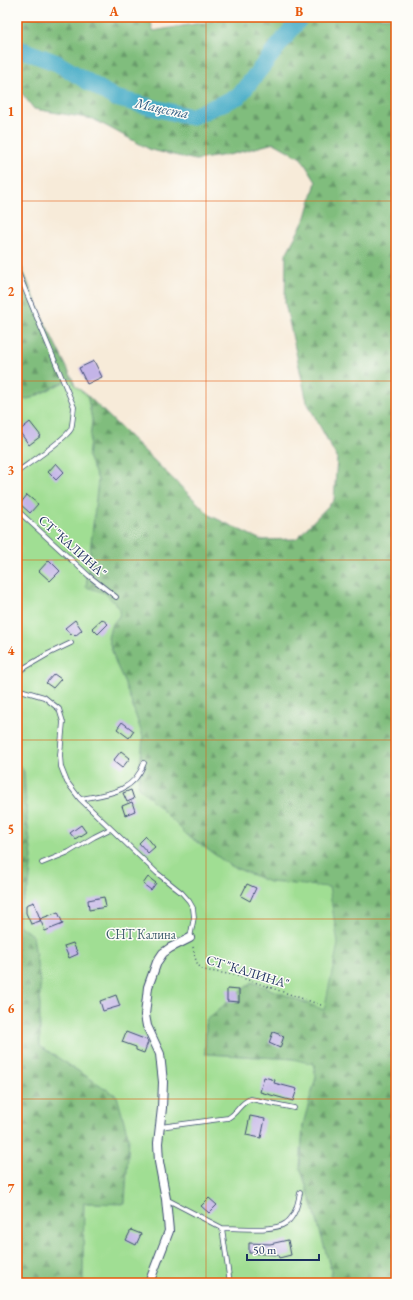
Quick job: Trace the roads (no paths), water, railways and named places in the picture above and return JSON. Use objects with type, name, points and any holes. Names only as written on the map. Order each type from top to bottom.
[{"type":"street","points":[[149,1283],[160,1258],[169,1231],[166,1199],[159,1162],[158,1143],[163,1082],[160,1054],[147,1026],[145,1015],[148,987],[157,962],[163,953],[190,938]]},
{"type":"lane","points":[[17,270],[74,407],[71,427],[68,432],[51,448],[17,472]]},
{"type":"lane","name":"СТ \"КАЛИНА\"","points":[[17,510],[88,576],[116,596]]},
{"type":"lane","points":[[17,672],[71,643]]},
{"type":"lane","points":[[17,689],[44,697],[59,709],[63,722],[60,755],[61,767],[67,782],[80,800],[110,829],[157,873],[182,893],[193,908],[194,917],[190,938]]},
{"type":"lane","points":[[80,800],[122,790],[140,773],[144,763]]},
{"type":"lane","points":[[42,863],[69,852],[110,829]]},
{"type":"lane","points":[[160,1127],[228,1118],[233,1116],[246,1100],[294,1108]]},
{"type":"lane","points":[[166,1199],[222,1228],[269,1229],[279,1227],[291,1218],[297,1206],[300,1193]]},
{"type":"lane","points":[[222,1228],[230,1283]]},
{"type":"waterway","name":"Мацеста","points":[[17,48],[57,63],[115,98],[191,117],[239,96],[301,17]]},
{"type":"park label","name":"СНТ Калина","points":[[141,934]]}]
